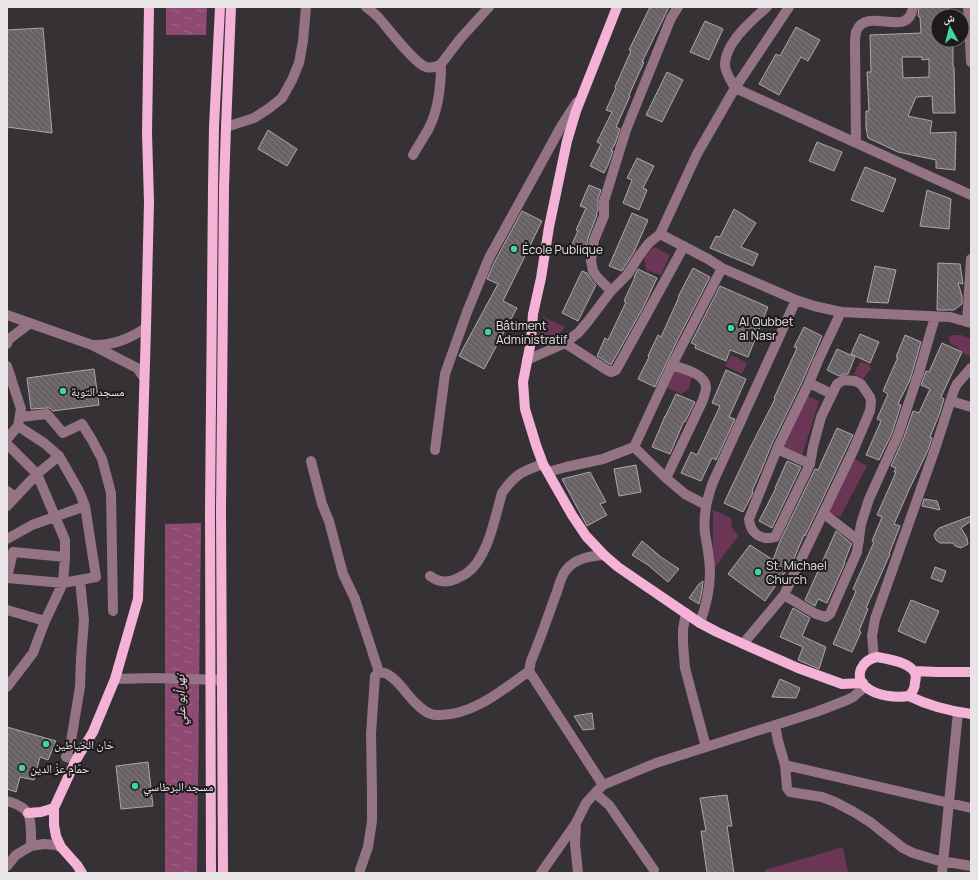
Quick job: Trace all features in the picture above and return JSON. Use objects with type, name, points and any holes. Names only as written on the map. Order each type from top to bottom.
[{"type":"main road","points":[[82,873],[61,847],[56,836],[54,825],[54,808],[76,760],[93,732],[115,678],[138,599],[149,202],[147,133],[149,7]]},
{"type":"main road","points":[[211,873],[210,762],[206,680],[210,510],[214,127],[220,7]]},
{"type":"main road","points":[[223,873],[221,503],[224,187],[231,7]]},
{"type":"main road","points":[[617,7],[576,111],[567,141],[549,227],[541,278],[533,314],[531,341],[523,382],[525,409],[536,445],[546,468],[572,515],[586,536],[618,567],[700,623],[717,632],[798,668],[842,684],[864,685]]},
{"type":"main road","points":[[909,696],[915,688],[916,675],[910,666],[900,662],[877,657],[868,660],[862,666],[860,675],[864,685],[870,690],[894,697],[909,696],[936,707],[971,714]]},
{"type":"main road","points":[[914,671],[971,672]]},
{"type":"main road","points":[[28,813],[41,812],[54,808]]},
{"type":"street","points":[[226,127],[254,118],[268,110],[282,98],[299,63],[303,41],[306,7]]},
{"type":"street","points":[[366,7],[376,15],[413,57],[426,67],[438,67],[460,39],[489,7]]},
{"type":"street","points":[[610,290],[593,271],[591,261],[594,240],[604,216],[604,201],[626,130],[671,18],[678,7]]},
{"type":"street","points":[[767,7],[748,24],[739,35],[726,57],[725,66],[735,88],[971,195]]},
{"type":"street","points":[[527,360],[564,343],[579,332],[610,290],[627,275],[649,243],[660,234],[697,154],[735,88],[789,7]]},
{"type":"street","points":[[856,143],[855,45],[857,30],[865,23],[870,21],[902,22],[907,20],[911,15],[913,7]]},
{"type":"street","points":[[968,7],[971,62]]},
{"type":"street","points":[[413,155],[429,128],[434,114],[440,92],[441,64]]},
{"type":"street","points":[[434,450],[445,374],[467,312],[489,258],[562,125],[585,89]]},
{"type":"street","points":[[660,234],[722,268],[796,300],[840,312],[950,317],[969,322],[971,259]]},
{"type":"street","points":[[564,343],[607,370],[611,372],[616,370],[684,246]]},
{"type":"street","points":[[430,576],[436,581],[452,581],[467,573],[472,568],[483,552],[502,493],[519,474],[546,468],[566,467],[603,459],[634,447],[672,365],[722,268]]},
{"type":"street","points":[[700,623],[708,597],[710,584],[709,558],[705,532],[706,505],[709,493],[796,300]]},
{"type":"street","points":[[743,644],[784,595],[870,411],[870,397],[861,384],[855,381],[844,380],[837,384],[821,418],[810,464],[774,537],[770,538],[759,536],[754,533],[749,524],[749,519],[777,449],[809,383],[840,312]]},
{"type":"street","points":[[7,315],[92,345],[137,368],[144,378]]},
{"type":"street","points":[[784,595],[816,614],[826,617],[830,614],[857,552],[861,524],[869,499],[898,435],[920,372],[935,317]]},
{"type":"street","points":[[7,344],[8,340],[30,323]]},
{"type":"street","points":[[92,345],[108,344],[119,341],[146,328]]},
{"type":"street","points":[[666,478],[703,400],[706,386],[702,378],[697,374],[672,365]]},
{"type":"street","points":[[7,366],[21,409],[19,421],[7,439]]},
{"type":"street","points":[[874,658],[872,636],[875,619],[954,390],[957,384],[971,368]]},
{"type":"street","points":[[809,383],[832,394]]},
{"type":"street","points":[[951,401],[971,407]]},
{"type":"street","points":[[19,421],[47,414],[63,433],[82,424],[102,460],[111,493],[113,611]]},
{"type":"street","points":[[19,421],[59,456],[79,491],[85,506],[96,577],[63,583],[7,578],[13,552],[65,557]]},
{"type":"street","points":[[7,444],[37,474],[65,540],[63,583],[45,621],[33,653],[7,686]]},
{"type":"street","points":[[634,447],[685,494],[706,505]]},
{"type":"street","points":[[777,449],[810,464]]},
{"type":"street","points":[[7,506],[11,494],[59,456]]},
{"type":"street","points":[[311,460],[322,504],[329,521],[343,574],[355,598],[379,672]]},
{"type":"street","points":[[7,539],[32,525],[85,506]]},
{"type":"street","points":[[823,513],[858,541]]},
{"type":"street","points":[[379,672],[383,672],[392,678],[411,698],[431,714],[446,715],[465,711],[482,703],[529,671],[531,661],[562,576],[567,568],[585,558],[604,555]]},
{"type":"street","points":[[76,760],[66,757],[71,741],[80,687],[84,620],[80,580]]},
{"type":"street","points":[[7,610],[45,621]]},
{"type":"street","points":[[686,613],[683,629],[685,668],[706,747]]},
{"type":"street","points":[[529,671],[603,785]]},
{"type":"street","points":[[360,873],[368,848],[372,821],[371,734],[375,676],[379,672]]},
{"type":"street","points":[[115,678],[222,680]]},
{"type":"street","points":[[541,873],[576,823],[586,803],[603,785],[656,763],[816,712],[854,697],[864,685]]},
{"type":"street","points":[[942,873],[958,712]]},
{"type":"street","points":[[775,725],[785,765],[787,788],[790,792],[822,797],[835,802],[870,822],[913,854],[971,866]]},
{"type":"street","points":[[785,765],[971,808]]},
{"type":"street","points":[[595,793],[609,805],[654,870]]},
{"type":"street","points":[[7,800],[23,808],[28,813],[31,846]]},
{"type":"street","points":[[576,823],[575,844],[578,873]]},
{"type":"street","points":[[7,866],[16,855],[31,846],[44,844],[61,847]]},
{"type":"shaded area","points":[[654,247],[670,255],[661,275],[646,270],[644,258]]},
{"type":"shaded area","points":[[543,317],[565,327],[550,346],[537,342]]},
{"type":"shaded area","points":[[961,335],[971,339],[970,356],[950,343],[948,337]]},
{"type":"shaded area","points":[[731,355],[747,363],[742,374],[725,366]]},
{"type":"shaded area","points":[[860,362],[869,364],[871,369],[863,379],[854,374]]},
{"type":"shaded area","points":[[673,367],[692,376],[689,389],[681,394],[664,386]]},
{"type":"shaded area","points":[[805,395],[819,401],[802,456],[781,446]]},
{"type":"shaded area","points":[[853,458],[867,466],[840,517],[827,512]]},
{"type":"shaded area","points":[[713,510],[731,518],[732,527],[738,536],[713,570]]},
{"type":"shaded area","points":[[843,847],[848,873],[765,873],[765,870]]},
{"type":"water","points":[[166,7],[207,7],[206,35],[166,35]]},
{"type":"water","name":"نهر أبو علي","points":[[201,523],[197,873],[165,873],[165,524]]},
{"type":"building","points":[[650,7],[669,7],[642,62],[644,62],[616,127],[620,129],[604,173],[590,166],[601,144],[597,142],[612,112],[606,110],[631,51],[629,50]]},
{"type":"building","points":[[919,7],[949,7],[930,8],[930,48],[953,48],[955,113],[933,113],[932,96],[916,97],[908,116],[932,121],[930,133],[956,132],[955,170],[936,168],[936,160],[898,152],[868,138],[866,128],[866,111],[869,111],[867,72],[871,72],[870,35],[921,33],[920,17],[918,16]],"holes":[[[902,57],[922,57],[922,60],[929,59],[929,77],[903,78]]]},
{"type":"building","points":[[705,21],[723,29],[709,60],[690,52]]},
{"type":"building","points":[[796,27],[820,40],[808,61],[801,57],[779,95],[759,84],[776,54],[780,56]]},
{"type":"building","points":[[43,28],[52,133],[7,127],[7,30]]},
{"type":"building","points":[[667,72],[683,80],[662,122],[646,115]]},
{"type":"building","points":[[268,130],[297,149],[287,166],[258,149]]},
{"type":"building","points":[[817,142],[842,152],[834,171],[809,161]]},
{"type":"building","points":[[637,158],[654,166],[643,188],[647,190],[639,210],[623,203],[632,180],[627,178]]},
{"type":"building","points":[[865,167],[896,179],[883,212],[851,200]]},
{"type":"building","points":[[589,185],[601,190],[598,199],[597,215],[588,238],[585,255],[570,248],[586,208],[580,206]]},
{"type":"building","points":[[927,190],[951,199],[949,229],[920,226]]},
{"type":"building","points":[[734,209],[756,223],[741,247],[758,254],[753,266],[710,248],[716,236],[720,237]]},
{"type":"building","points":[[522,211],[542,221],[503,301],[517,308],[484,369],[459,356],[498,284],[487,279]]},
{"type":"building","points":[[632,213],[648,220],[634,252],[622,271],[609,266]]},
{"type":"building","points":[[938,263],[960,264],[963,284],[958,283],[962,296],[962,304],[954,310],[937,310]]},
{"type":"building","points":[[875,266],[896,270],[888,303],[867,302]]},
{"type":"building","points":[[693,268],[710,277],[655,387],[638,379],[658,335],[661,337],[678,297]]},
{"type":"building","points":[[638,269],[657,278],[644,306],[611,365],[597,356],[605,338],[608,340],[626,302],[624,301]]},
{"type":"building","points":[[582,271],[587,273],[596,285],[578,321],[562,313]]},
{"type":"building","name":"Al Qubbet al Nasr","points":[[720,286],[768,307],[748,357],[730,350],[726,361],[695,348],[696,345],[691,343]]},
{"type":"building","points":[[804,327],[822,336],[803,380],[771,446],[752,491],[752,495],[743,512],[724,503],[775,399],[774,398],[797,348],[794,347]]},
{"type":"building","points":[[860,334],[879,342],[870,363],[851,354]]},
{"type":"building","points":[[905,335],[921,342],[910,380],[898,404],[901,405],[892,433],[879,460],[866,455],[881,421],[877,419],[888,394],[883,391],[898,357],[896,357]]},
{"type":"building","points":[[942,343],[962,352],[941,397],[944,399],[930,437],[932,438],[928,450],[894,524],[900,526],[890,554],[866,608],[868,609],[859,631],[861,632],[852,652],[833,644],[856,591],[853,589],[874,542],[872,541],[882,517],[877,515],[896,472],[894,472],[896,468],[891,466],[904,437],[913,411],[919,413],[930,389],[921,385],[926,371],[929,372]]},
{"type":"building","points":[[837,349],[855,357],[848,374],[839,376],[827,370]]},
{"type":"building","name":"مسجد التوبة","points":[[94,369],[99,405],[53,411],[50,408],[31,409],[27,378]]},
{"type":"building","points":[[726,370],[746,379],[729,417],[735,419],[716,460],[712,458],[701,481],[681,473],[691,452],[697,455],[720,406],[712,403]]},
{"type":"building","points":[[676,394],[695,402],[685,422],[684,421],[670,454],[652,447]]},
{"type":"building","points":[[837,428],[853,435],[805,536],[804,535],[793,561],[765,601],[728,574],[750,545],[773,560],[780,541],[815,469],[818,470]]},
{"type":"building","points":[[787,461],[801,467],[772,528],[759,521],[776,488]]},
{"type":"building","points":[[636,465],[641,492],[619,496],[614,469]]},
{"type":"building","points":[[590,472],[606,502],[600,504],[607,515],[587,526],[562,479]]},
{"type":"building","points":[[924,499],[937,501],[940,510],[922,506]]},
{"type":"building","points":[[971,516],[971,521],[961,528],[967,538],[968,544],[961,548],[955,546],[953,543],[940,543],[936,540],[934,535],[939,528]]},
{"type":"building","points":[[836,531],[852,544],[827,603],[818,599],[815,606],[805,600]]},
{"type":"building","points":[[642,541],[661,557],[679,569],[668,582],[648,565],[632,555]]},
{"type":"building","points":[[935,567],[946,571],[942,582],[931,578]]},
{"type":"building","points":[[703,581],[702,591],[699,604],[689,598]]},
{"type":"building","points":[[911,600],[939,611],[925,643],[898,631]]},
{"type":"building","points":[[793,608],[810,618],[802,636],[826,647],[819,669],[798,660],[803,647],[780,637]]},
{"type":"building","points":[[780,679],[800,688],[796,698],[772,697]]},
{"type":"building","points":[[592,713],[594,729],[583,730],[574,716]]},
{"type":"building","points":[[7,727],[56,741],[48,760],[40,757],[34,780],[20,777],[16,792],[7,789]]},
{"type":"building","name":"مسجد البرطاسي","points":[[148,762],[153,806],[121,809],[116,766]]},
{"type":"building","points":[[727,795],[732,826],[727,826],[734,873],[707,873],[701,831],[706,831],[700,798]]},
{"type":"place","name":"École Publique","points":[[514,249]]},
{"type":"place","name":"Al Qubbet al Nasr","points":[[731,328]]},
{"type":"place","name":"Bâtiment Administratif","points":[[488,332]]},
{"type":"place","name":"مسجد التوبة","points":[[63,391]]},
{"type":"place","name":"St. Michael Church","points":[[758,572]]},
{"type":"place","name":"خان الخياطين","points":[[46,744]]},
{"type":"place","name":"حمّام عزّ الدين","points":[[22,768]]},
{"type":"place","name":"مسجد البرطاسي","points":[[135,786]]}]
